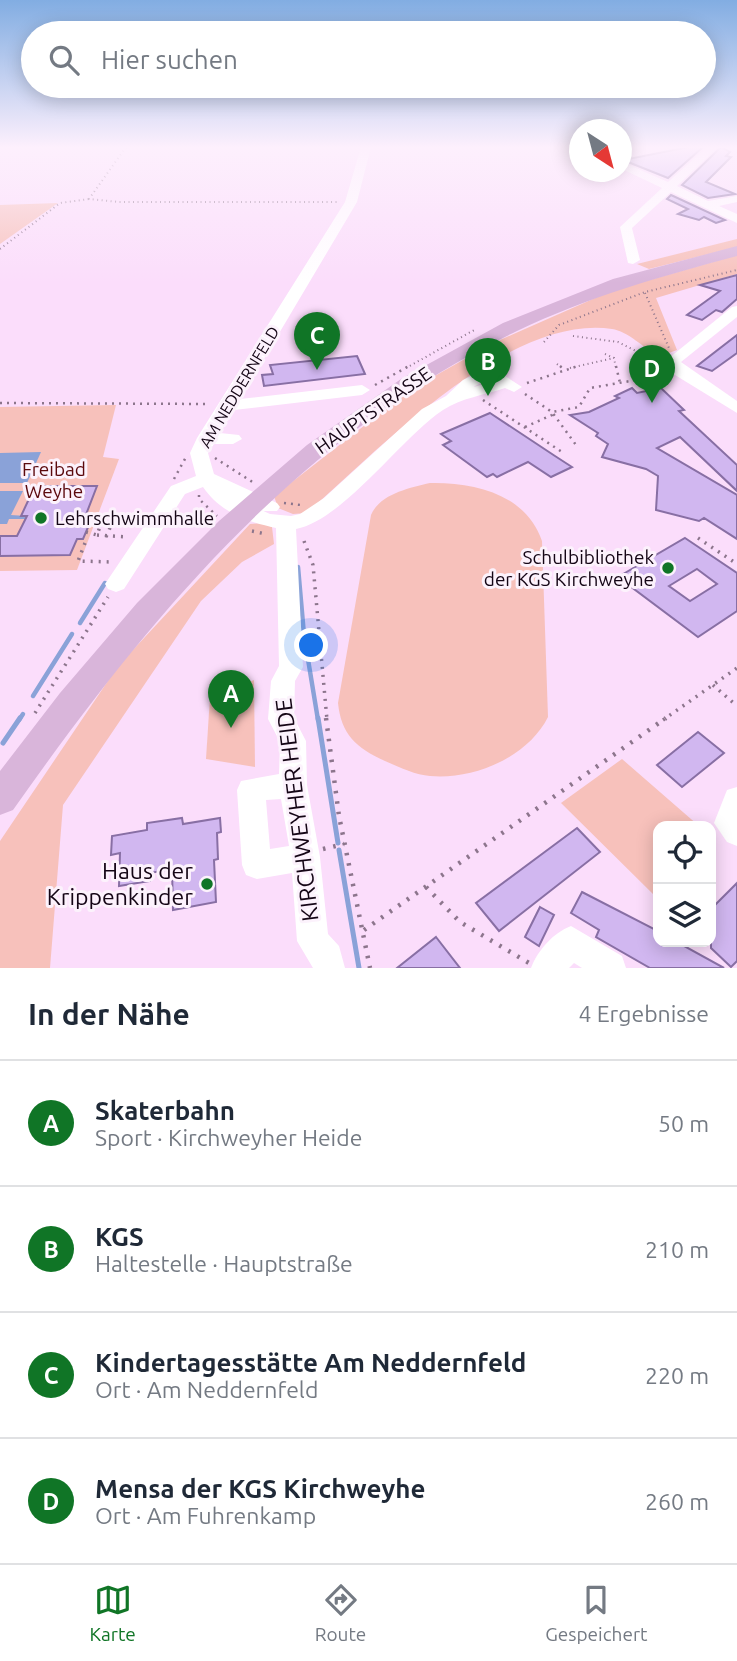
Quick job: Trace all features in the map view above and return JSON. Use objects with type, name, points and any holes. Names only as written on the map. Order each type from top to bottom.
[{"type":"main road","name":"HAUPTSTRASSE","points":[[0,799],[42,739],[149,608],[255,499],[399,387],[491,336],[595,291],[689,262],[737,251]]},
{"type":"street","name":"AM NEDDERNFELD","points":[[255,499],[214,491],[201,467],[199,453],[351,202],[354,192]]},
{"type":"street","points":[[633,260],[626,227],[664,192]]},
{"type":"street","points":[[678,192],[737,219]]},
{"type":"street","points":[[707,205],[737,199]]},
{"type":"street","points":[[737,310],[669,367],[737,408]]},
{"type":"street","name":"HAUPTSTRASSE","points":[[292,522],[314,515],[330,503],[397,439],[449,400],[510,385]]},
{"type":"street","points":[[226,405],[362,390]]},
{"type":"street","points":[[209,438],[233,439]]},
{"type":"street","points":[[116,584],[178,490],[207,478]]},
{"type":"street","points":[[255,499],[262,519],[292,522]]},
{"type":"street","name":"KIRCHWEYHER HEIDE","points":[[292,522],[291,667],[283,681],[281,719],[293,741],[293,785],[305,855],[313,941],[328,957],[329,968]]},
{"type":"street","points":[[293,785],[251,790],[257,865],[305,855]]},
{"type":"street","points":[[737,799],[728,823],[737,833]]},
{"type":"street","points":[[547,968],[571,942],[610,968]]},
{"type":"path","points":[[89,199],[94,192]]},
{"type":"path","points":[[0,249],[60,204],[74,199],[119,202],[351,202]]},
{"type":"path","points":[[544,342],[559,325],[645,292],[737,270]]},
{"type":"path","points":[[645,292],[669,349],[669,367]]},
{"type":"path","points":[[573,336],[601,336],[620,340],[669,367]]},
{"type":"path","points":[[605,354],[614,358]]},
{"type":"path","points":[[614,358],[620,383]]},
{"type":"path","points":[[510,385],[614,358]]},
{"type":"path","points":[[556,364],[564,369]]},
{"type":"path","points":[[524,427],[552,415],[552,412],[579,407],[590,388],[620,383],[669,367]]},
{"type":"path","points":[[510,385],[552,412],[576,445]]},
{"type":"path","points":[[483,400],[562,452]]},
{"type":"path","points":[[0,403],[226,405]]},
{"type":"path","points":[[209,438],[208,452],[255,499],[280,495],[284,502],[292,506],[316,500],[330,503]]},
{"type":"path","points":[[97,535],[104,517],[116,514],[106,537]]},
{"type":"path","points":[[292,522],[300,533],[313,565],[326,715],[339,816],[370,968]]},
{"type":"path","points":[[86,532],[106,537],[131,537]]},
{"type":"path","points":[[698,538],[737,564]]},
{"type":"path","points":[[85,542],[78,561],[116,563]]},
{"type":"path","points":[[32,718],[116,584]]},
{"type":"path","points":[[364,930],[737,668]]},
{"type":"path","points":[[713,685],[737,706]]},
{"type":"path","points":[[426,887],[460,922],[538,968]]},
{"type":"green space","points":[[58,203],[0,244],[0,205]]},
{"type":"green space","points":[[737,239],[737,247],[649,269],[637,264]]},
{"type":"green space","points":[[737,255],[737,274],[656,298],[677,350],[658,357],[630,336],[612,329],[572,330],[531,342],[489,364],[448,391],[370,455],[307,513],[293,514],[278,508],[274,496],[410,390],[493,343],[611,291]]},
{"type":"green space","name":"Freibad Weyhe","points":[[116,405],[103,457],[119,459],[77,570],[0,571],[0,407]]},
{"type":"green space","points":[[430,483],[464,485],[496,494],[524,512],[542,541],[548,717],[527,744],[498,763],[481,770],[447,776],[413,772],[366,751],[347,732],[338,703],[371,515],[388,497]]},
{"type":"green space","points":[[262,523],[272,527],[274,544],[242,562],[201,601],[63,805],[50,968],[0,968],[0,841],[118,666],[250,524]]},
{"type":"green space","points":[[254,680],[255,767],[206,759],[210,697]]},
{"type":"green space","points":[[622,759],[693,821],[653,821],[653,894],[561,803]]},
{"type":"water","points":[[41,452],[27,483],[0,483],[0,453]]},
{"type":"water","points":[[0,491],[23,491],[11,515],[26,516],[25,519],[9,519],[7,524],[0,524]]},
{"type":"building","points":[[696,192],[735,194],[708,198]]},
{"type":"building","points":[[671,195],[725,220],[716,223],[704,217],[699,220],[678,214],[688,209],[667,199]]},
{"type":"building","points":[[737,275],[737,299],[722,312],[716,310],[702,320],[687,315],[720,291],[700,285]]},
{"type":"building","points":[[737,335],[737,353],[712,371],[697,366]]},
{"type":"building","points":[[357,356],[365,374],[264,386],[262,375],[273,374],[270,365]]},
{"type":"building","points":[[632,388],[637,393],[661,388],[684,410],[679,411],[737,465],[737,491],[680,437],[657,448],[737,495],[737,539],[704,518],[699,521],[656,510],[658,476],[646,469],[602,457],[608,444],[596,436],[598,433],[570,415],[589,412],[619,398],[615,396]]},
{"type":"building","points":[[490,413],[572,467],[551,477],[528,462],[497,477],[493,474],[487,477],[443,445],[451,441],[441,434]]},
{"type":"building","points":[[35,486],[97,486],[82,525],[89,525],[83,539],[77,539],[70,555],[0,556],[0,536],[17,536],[27,516],[21,516]]},
{"type":"building","points":[[685,538],[737,573],[737,611],[698,637],[618,577]],"holes":[[[697,569],[717,584],[690,601],[669,586]]]},
{"type":"building","points":[[698,732],[724,753],[682,787],[657,765]]},
{"type":"building","points":[[182,818],[183,824],[220,818],[221,832],[217,833],[218,859],[214,860],[216,902],[173,910],[172,869],[150,873],[150,881],[119,886],[120,853],[111,855],[112,836],[147,830],[147,823]]},
{"type":"building","points":[[577,828],[600,852],[499,931],[476,903]]},
{"type":"building","points":[[737,883],[737,961],[731,967],[711,948],[716,947],[716,904]]},
{"type":"building","points":[[582,892],[653,928],[653,947],[686,947],[724,968],[650,968],[596,937],[599,930],[571,913]]},
{"type":"building","points":[[540,907],[554,915],[539,946],[525,937]]},
{"type":"building","points":[[436,937],[460,968],[397,968]]},
{"type":"waterway","points":[[298,567],[304,635],[318,720]]},
{"type":"waterway","points":[[80,623],[105,583]]},
{"type":"waterway","points":[[33,696],[72,634]]},
{"type":"waterway","points":[[19,720],[23,714]]},
{"type":"waterway","points":[[3,743],[20,718]]},
{"type":"waterway","points":[[318,718],[338,843]]},
{"type":"waterway","points":[[339,850],[359,968]]},
{"type":"place","name":"Kindertagesstätte Am Neddernfeld","points":[[317,370]]},
{"type":"place","name":"KGS","points":[[488,396]]},
{"type":"place","name":"Mensa der KGS Kirchweyhe","points":[[652,403]]},
{"type":"place","name":"Lehrschwimmhalle","points":[[41,518]]},
{"type":"place","name":"Schulbibliothek der KGS Kirchweyhe","points":[[668,568]]},
{"type":"place","name":"Skaterbahn","points":[[231,728]]},
{"type":"place","name":"Haus der Krippenkinder","points":[[207,884]]}]
